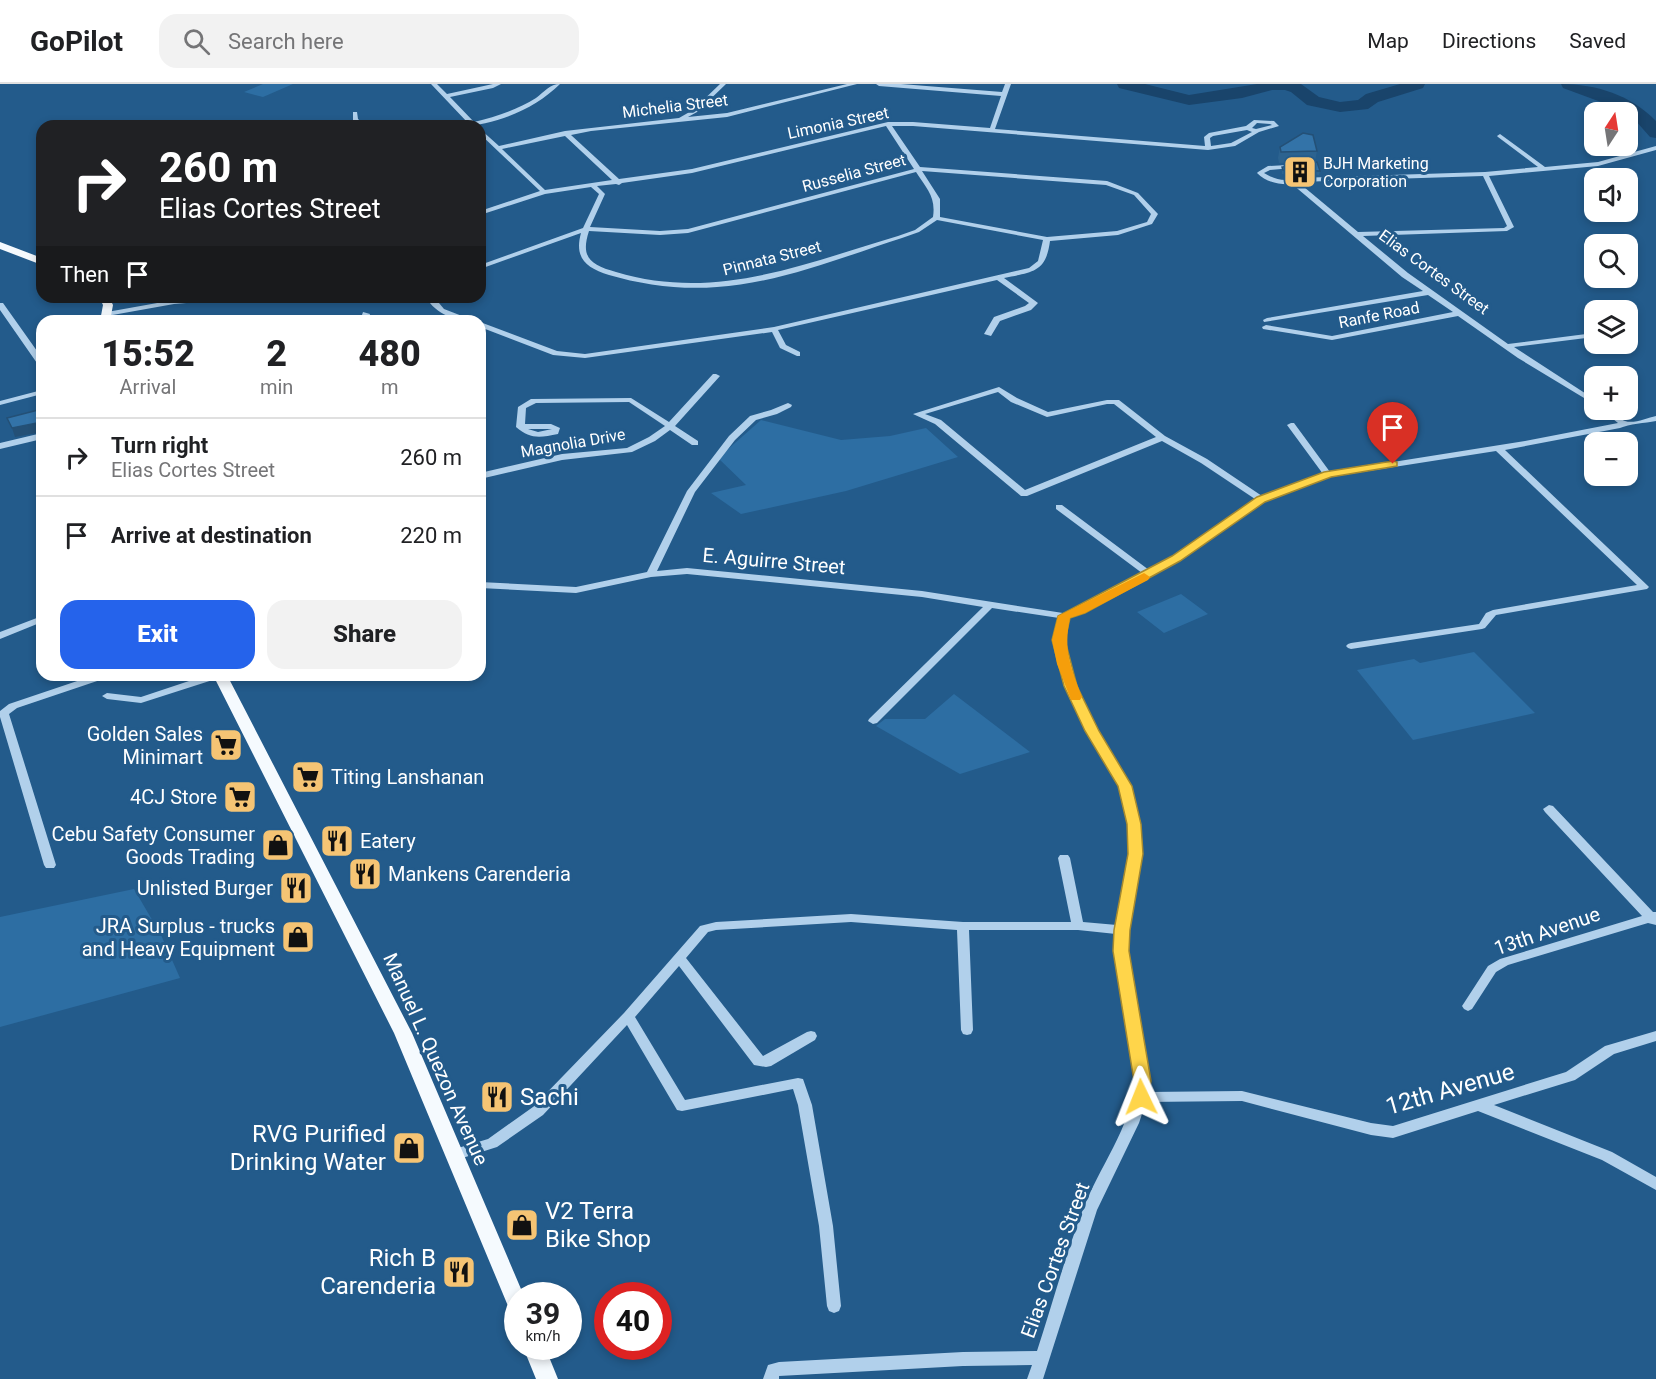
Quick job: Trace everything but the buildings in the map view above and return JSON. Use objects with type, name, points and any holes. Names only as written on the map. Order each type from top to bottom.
[{"type":"main road","points":[[0,245],[36,260]]},
{"type":"main road","name":"Manuel L. Quezon Avenue","points":[[226,681],[403,1033],[508,1282]]},
{"type":"main road","points":[[539,1360],[547,1379]]},
{"type":"street","points":[[434,84],[469,120]]},
{"type":"street","points":[[446,96],[498,84]]},
{"type":"street","points":[[486,122],[538,101],[557,84]]},
{"type":"street","points":[[679,120],[695,111],[723,84]]},
{"type":"street","name":"Michelia Street","points":[[498,148],[565,134],[711,117],[854,84]]},
{"type":"street","points":[[879,84],[1004,94]]},
{"type":"street","points":[[992,130],[1008,84]]},
{"type":"street","points":[[695,111],[711,117]]},
{"type":"street","points":[[355,113],[356,120]]},
{"type":"street","name":"Limonia Street","points":[[486,211],[544,192],[692,171],[888,123],[1208,148],[1233,145],[1257,131],[1276,124],[1256,121],[1248,128]]},
{"type":"street","points":[[888,123],[916,170],[937,199],[936,218]]},
{"type":"street","points":[[1208,148],[1207,138],[1211,134],[1248,128],[1257,131]]},
{"type":"street","points":[[565,134],[619,183]]},
{"type":"street","points":[[1500,136],[1543,168]]},
{"type":"street","points":[[486,137],[544,192]]},
{"type":"street","points":[[1312,164],[1268,168],[1260,173],[1269,179],[1294,182],[1297,180],[1485,174],[1598,164],[1656,148]]},
{"type":"street","name":"Russelia Street","points":[[486,265],[586,229],[660,233],[688,231],[926,168],[1107,183],[1136,194],[1155,214],[1150,223],[1132,231],[1047,239],[936,218]]},
{"type":"street","points":[[1356,234],[1505,230],[1511,227],[1485,174]]},
{"type":"street","name":"Elias Cortes Street","points":[[1294,182],[1406,275],[1507,346],[1584,396]]},
{"type":"street","name":"Pinnata Street","points":[[594,186],[602,194],[586,229],[581,248],[582,255],[604,272],[633,280],[715,286],[746,281],[900,237],[916,231],[936,218]]},
{"type":"street","points":[[486,326],[555,353],[585,356],[774,329],[999,279],[1040,267],[1047,239]]},
{"type":"street","points":[[988,334],[998,319],[1028,308],[1034,303],[999,279]]},
{"type":"street","name":"Ranfe Road","points":[[1430,292],[1267,323],[1332,338],[1461,313]]},
{"type":"street","points":[[119,315],[170,303]]},
{"type":"street","points":[[433,303],[440,309],[456,315]]},
{"type":"street","points":[[0,305],[36,356]]},
{"type":"street","points":[[774,329],[783,346],[797,354]]},
{"type":"street","points":[[1507,346],[1584,336]]},
{"type":"street","name":"Magnolia Drive","points":[[486,474],[562,457],[629,450],[652,439],[669,427],[716,376]]},
{"type":"street","points":[[1162,438],[1024,494],[938,422],[917,414],[999,389],[1014,400],[1047,415],[1116,402],[1162,438],[1204,461],[1261,499]]},
{"type":"street","points":[[0,403],[36,394]]},
{"type":"street","points":[[520,427],[522,407],[534,401],[622,399],[631,400],[695,443]]},
{"type":"street","points":[[651,574],[675,520],[691,491],[732,438],[753,418],[788,405]]},
{"type":"street","points":[[1064,616],[1080,610],[1176,559],[1261,499],[1328,474],[1585,434],[1620,426],[1623,423],[1637,423],[1656,418]]},
{"type":"street","points":[[1619,420],[1623,423]]},
{"type":"street","points":[[1291,425],[1328,474]]},
{"type":"street","points":[[0,446],[36,437]]},
{"type":"street","points":[[1351,646],[1482,626],[1488,615],[1493,613],[1644,587],[1498,448]]},
{"type":"street","points":[[486,471],[490,473]]},
{"type":"street","points":[[1059,507],[1149,574]]},
{"type":"street","name":"E. Aguirre Street","points":[[486,585],[576,590],[651,574],[699,572],[922,594],[1037,614],[1064,616]]},
{"type":"street","points":[[873,721],[990,605]]},
{"type":"street","name":"Elias Cortes Street","points":[[1035,1379],[1090,1210],[1132,1123],[1141,1097],[1143,1081],[1124,980],[1122,930],[1136,854],[1134,824],[1125,786],[1092,731],[1071,686],[1059,640],[1064,616]]},
{"type":"street","points":[[0,636],[36,621]]},
{"type":"street","points":[[50,865],[4,714],[13,706],[87,681]]},
{"type":"street","points":[[107,696],[141,700],[206,681]]},
{"type":"street","points":[[1549,809],[1654,919]]},
{"type":"street","points":[[1064,858],[1078,927]]},
{"type":"street","points":[[453,1155],[492,1143],[529,1118],[628,1016],[704,929],[716,926],[851,918],[963,926],[1078,927],[1122,930]]},
{"type":"street","name":"13th Avenue","points":[[1468,1006],[1492,969],[1504,962],[1654,919]]},
{"type":"street","points":[[963,926],[967,1030]]},
{"type":"street","points":[[679,957],[759,1061],[766,1062],[811,1036]]},
{"type":"street","points":[[628,1016],[682,1106],[798,1083],[805,1105],[826,1226],[834,1306]]},
{"type":"street","name":"12th Avenue","points":[[1141,1097],[1242,1095],[1389,1133],[1481,1106],[1570,1076],[1610,1050],[1656,1036]]},
{"type":"street","points":[[1481,1106],[1607,1156],[1656,1184]]},
{"type":"street","points":[[771,1379],[773,1370],[779,1369],[963,1359],[1041,1358]]},
{"type":"shaded area","points":[[263,84],[293,84],[263,97],[244,92]]},
{"type":"shaded area","points":[[761,420],[841,440],[890,436],[926,428],[958,457],[846,491],[741,514],[711,493],[746,485],[718,458]]},
{"type":"shaded area","points":[[1181,594],[1208,614],[1164,633],[1137,612]]},
{"type":"shaded area","points":[[1474,652],[1535,713],[1413,740],[1357,670],[1414,659],[1420,663]]},
{"type":"shaded area","points":[[954,694],[1030,752],[960,774],[876,726],[885,719],[925,719]]},
{"type":"shaded area","points":[[134,889],[161,935],[180,978],[0,1027],[0,917]]},
{"type":"waterway","points":[[1125,84],[1189,100],[1242,93],[1272,85],[1285,85],[1297,88],[1313,101],[1340,107],[1362,105],[1372,98],[1417,84]]},
{"type":"waterway","points":[[1569,84],[1617,101],[1639,115],[1656,133]]},
{"type":"slow traffic","points":[[1076,697],[1064,664],[1059,640],[1064,616],[1144,577]]},
{"type":"place","name":"BJH Marketing Corporation","points":[[1300,172]]},
{"type":"place","name":"Golden Sales Minimart","points":[[226,745]]},
{"type":"place","name":"Titing Lanshanan","points":[[308,777]]},
{"type":"place","name":"4CJ Store","points":[[240,797]]},
{"type":"place","name":"Eatery","points":[[337,841]]},
{"type":"place","name":"Cebu Safety Consumer Goods Trading","points":[[278,845]]},
{"type":"place","name":"Mankens Carenderia","points":[[365,874]]},
{"type":"place","name":"Unlisted Burger","points":[[296,888]]},
{"type":"place","name":"JRA Surplus - trucks and Heavy Equipment","points":[[298,937]]},
{"type":"place","name":"Sachi","points":[[497,1097]]},
{"type":"place","name":"RVG Purified Drinking Water","points":[[409,1148]]},
{"type":"place","name":"V2 Terra Bike Shop","points":[[522,1225]]},
{"type":"place","name":"Rich B Carenderia","points":[[459,1272]]},
{"type":"route","points":[[1141,1097],[1143,1081],[1124,980],[1121,951],[1122,930],[1136,854],[1134,824],[1125,786],[1092,731],[1071,686],[1059,640],[1064,616],[1080,610],[1176,559],[1261,499],[1328,474],[1393,464]]}]
